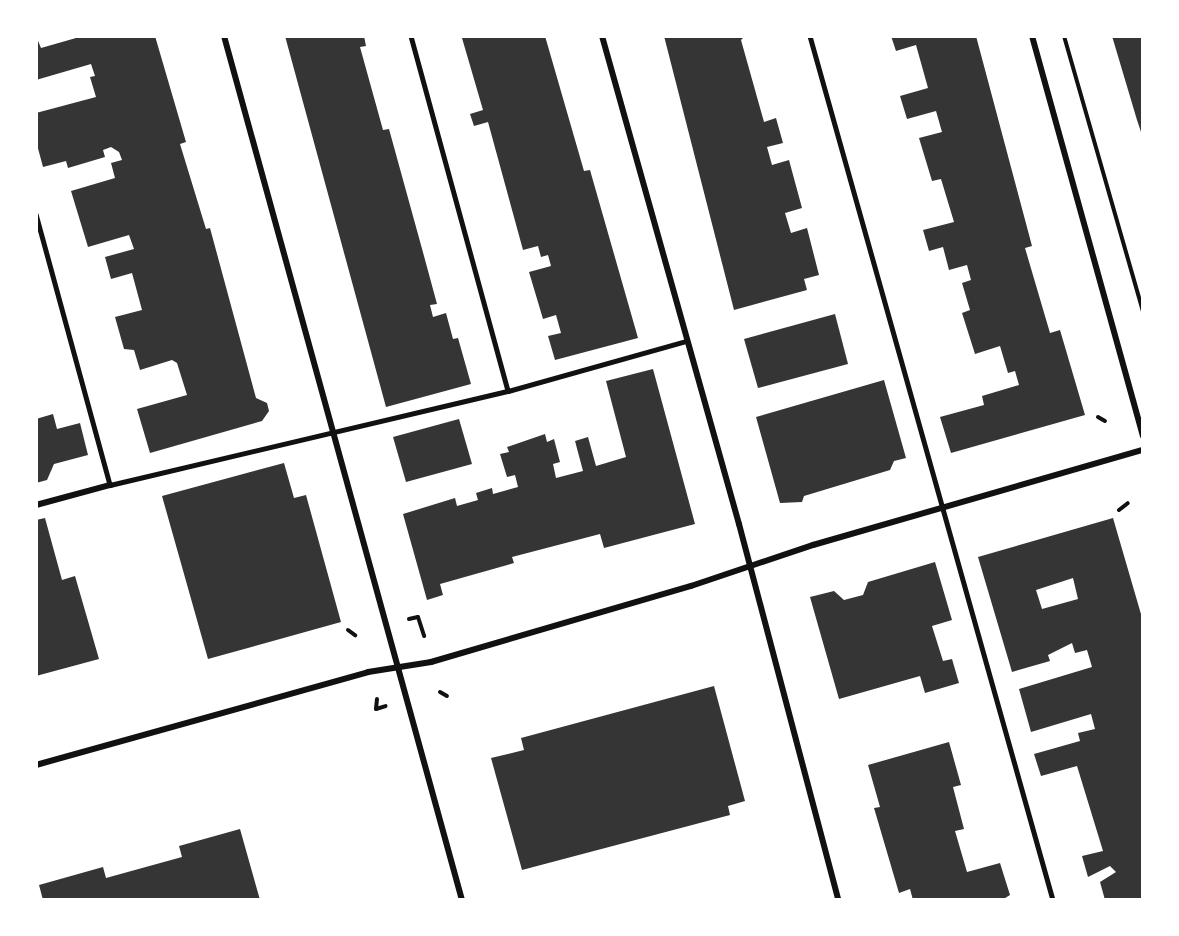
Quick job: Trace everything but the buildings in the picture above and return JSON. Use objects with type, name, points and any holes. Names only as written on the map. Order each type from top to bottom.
[{"type":"street","points":[[224,36],[462,900]]},
{"type":"street","points":[[602,36],[750,567],[838,900]]},
{"type":"street","points":[[1032,36],[1143,436]]},
{"type":"street","points":[[36,765],[368,672],[431,662],[1143,450]]},
{"type":"street","points":[[36,505],[110,485]]},
{"type":"lane","points":[[411,36],[508,391]]},
{"type":"lane","points":[[810,36],[1053,900]]},
{"type":"lane","points":[[36,214],[110,485],[508,391],[686,341]]},
{"type":"path","points":[[1064,36],[1143,311]]},
{"type":"path","points":[[1098,417],[1105,421]]},
{"type":"path","points":[[1119,510],[1128,502]]},
{"type":"path","points":[[406,620],[418,617],[424,636]]},
{"type":"path","points":[[348,630],[355,635]]},
{"type":"path","points":[[440,692],[447,696]]},
{"type":"path","points":[[377,699],[376,708],[390,705]]}]
